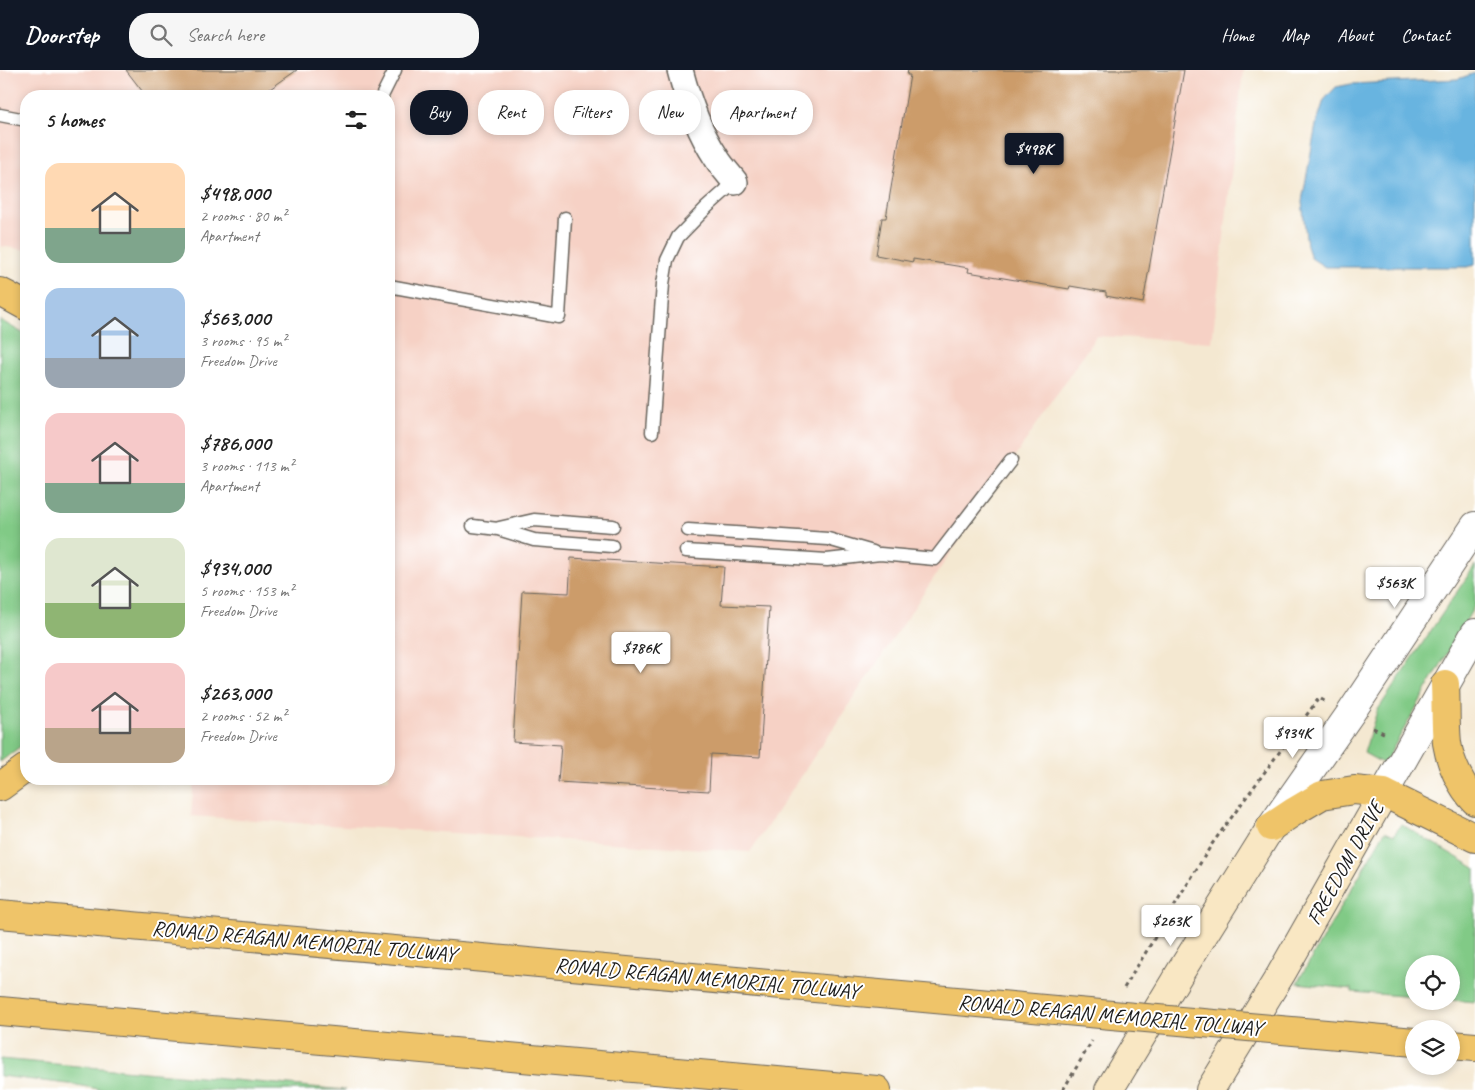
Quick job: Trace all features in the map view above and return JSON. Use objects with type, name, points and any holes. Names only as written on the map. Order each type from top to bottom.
[{"type":"highway","points":[[0,292],[20,302]]},
{"type":"highway","points":[[1445,684],[1447,743],[1454,766],[1468,793],[1475,802]]},
{"type":"highway","points":[[0,787],[20,772]]},
{"type":"highway","points":[[1271,827],[1322,795],[1354,790],[1384,793],[1475,838]]},
{"type":"highway","name":"RONALD REAGAN MEMORIAL TOLLWAY","points":[[0,914],[1405,1041]]},
{"type":"highway","points":[[0,1011],[876,1090]]},
{"type":"highway","points":[[1460,1046],[1475,1047]]},
{"type":"main road","name":"FREEDOM DRIVE","points":[[1210,1090],[1281,974],[1384,793]]},
{"type":"main road","points":[[1109,1090],[1271,827]]},
{"type":"street","points":[[680,70],[686,94],[696,120],[716,158],[735,182]]},
{"type":"street","points":[[1271,827],[1350,714],[1475,526]]},
{"type":"street","name":"FREEDOM DRIVE","points":[[1384,793],[1475,633]]},
{"type":"lane","points":[[385,90],[395,70]]},
{"type":"lane","points":[[0,115],[20,119]]},
{"type":"lane","points":[[652,432],[663,284],[667,260],[678,237],[735,182]]},
{"type":"lane","points":[[395,287],[559,317],[565,218]]},
{"type":"lane","points":[[688,530],[828,539],[880,554],[935,559],[1011,460]]},
{"type":"lane","points":[[498,529],[534,520],[613,526]]},
{"type":"lane","points":[[473,526],[498,529],[534,540],[612,546]]},
{"type":"lane","points":[[686,551],[827,560],[880,554]]},
{"type":"shaded area","points":[[0,70],[1243,70],[1212,342],[1096,336],[750,852],[191,816],[194,785],[395,785],[395,90],[20,90],[20,249],[0,246]]},
{"type":"green space","points":[[0,320],[20,332],[20,747],[0,762]]},
{"type":"green space","points":[[1475,565],[1475,605],[1384,764],[1364,753],[1377,711]]},
{"type":"green space","points":[[1401,824],[1475,868],[1475,1002],[1460,1001],[1460,955],[1405,955],[1405,996],[1352,992],[1352,989],[1297,983],[1385,831],[1394,835]]},
{"type":"green space","points":[[0,1059],[345,1090],[103,1090],[0,1076]]},
{"type":"water","points":[[1475,73],[1475,265],[1467,267],[1325,267],[1311,258],[1307,246],[1302,201],[1316,125],[1324,100],[1336,87],[1351,84],[1458,79]]},
{"type":"building","points":[[126,70],[297,70],[269,90],[141,90]]},
{"type":"building","points":[[908,70],[1184,70],[1143,303],[1106,296],[1106,292],[1070,286],[1069,289],[968,272],[969,268],[913,259],[913,262],[876,255],[882,218],[886,218],[910,75],[907,75]]},
{"type":"building","points":[[571,558],[724,567],[721,605],[769,607],[760,757],[711,754],[709,791],[558,782],[561,745],[513,742],[522,591],[569,593]]}]
